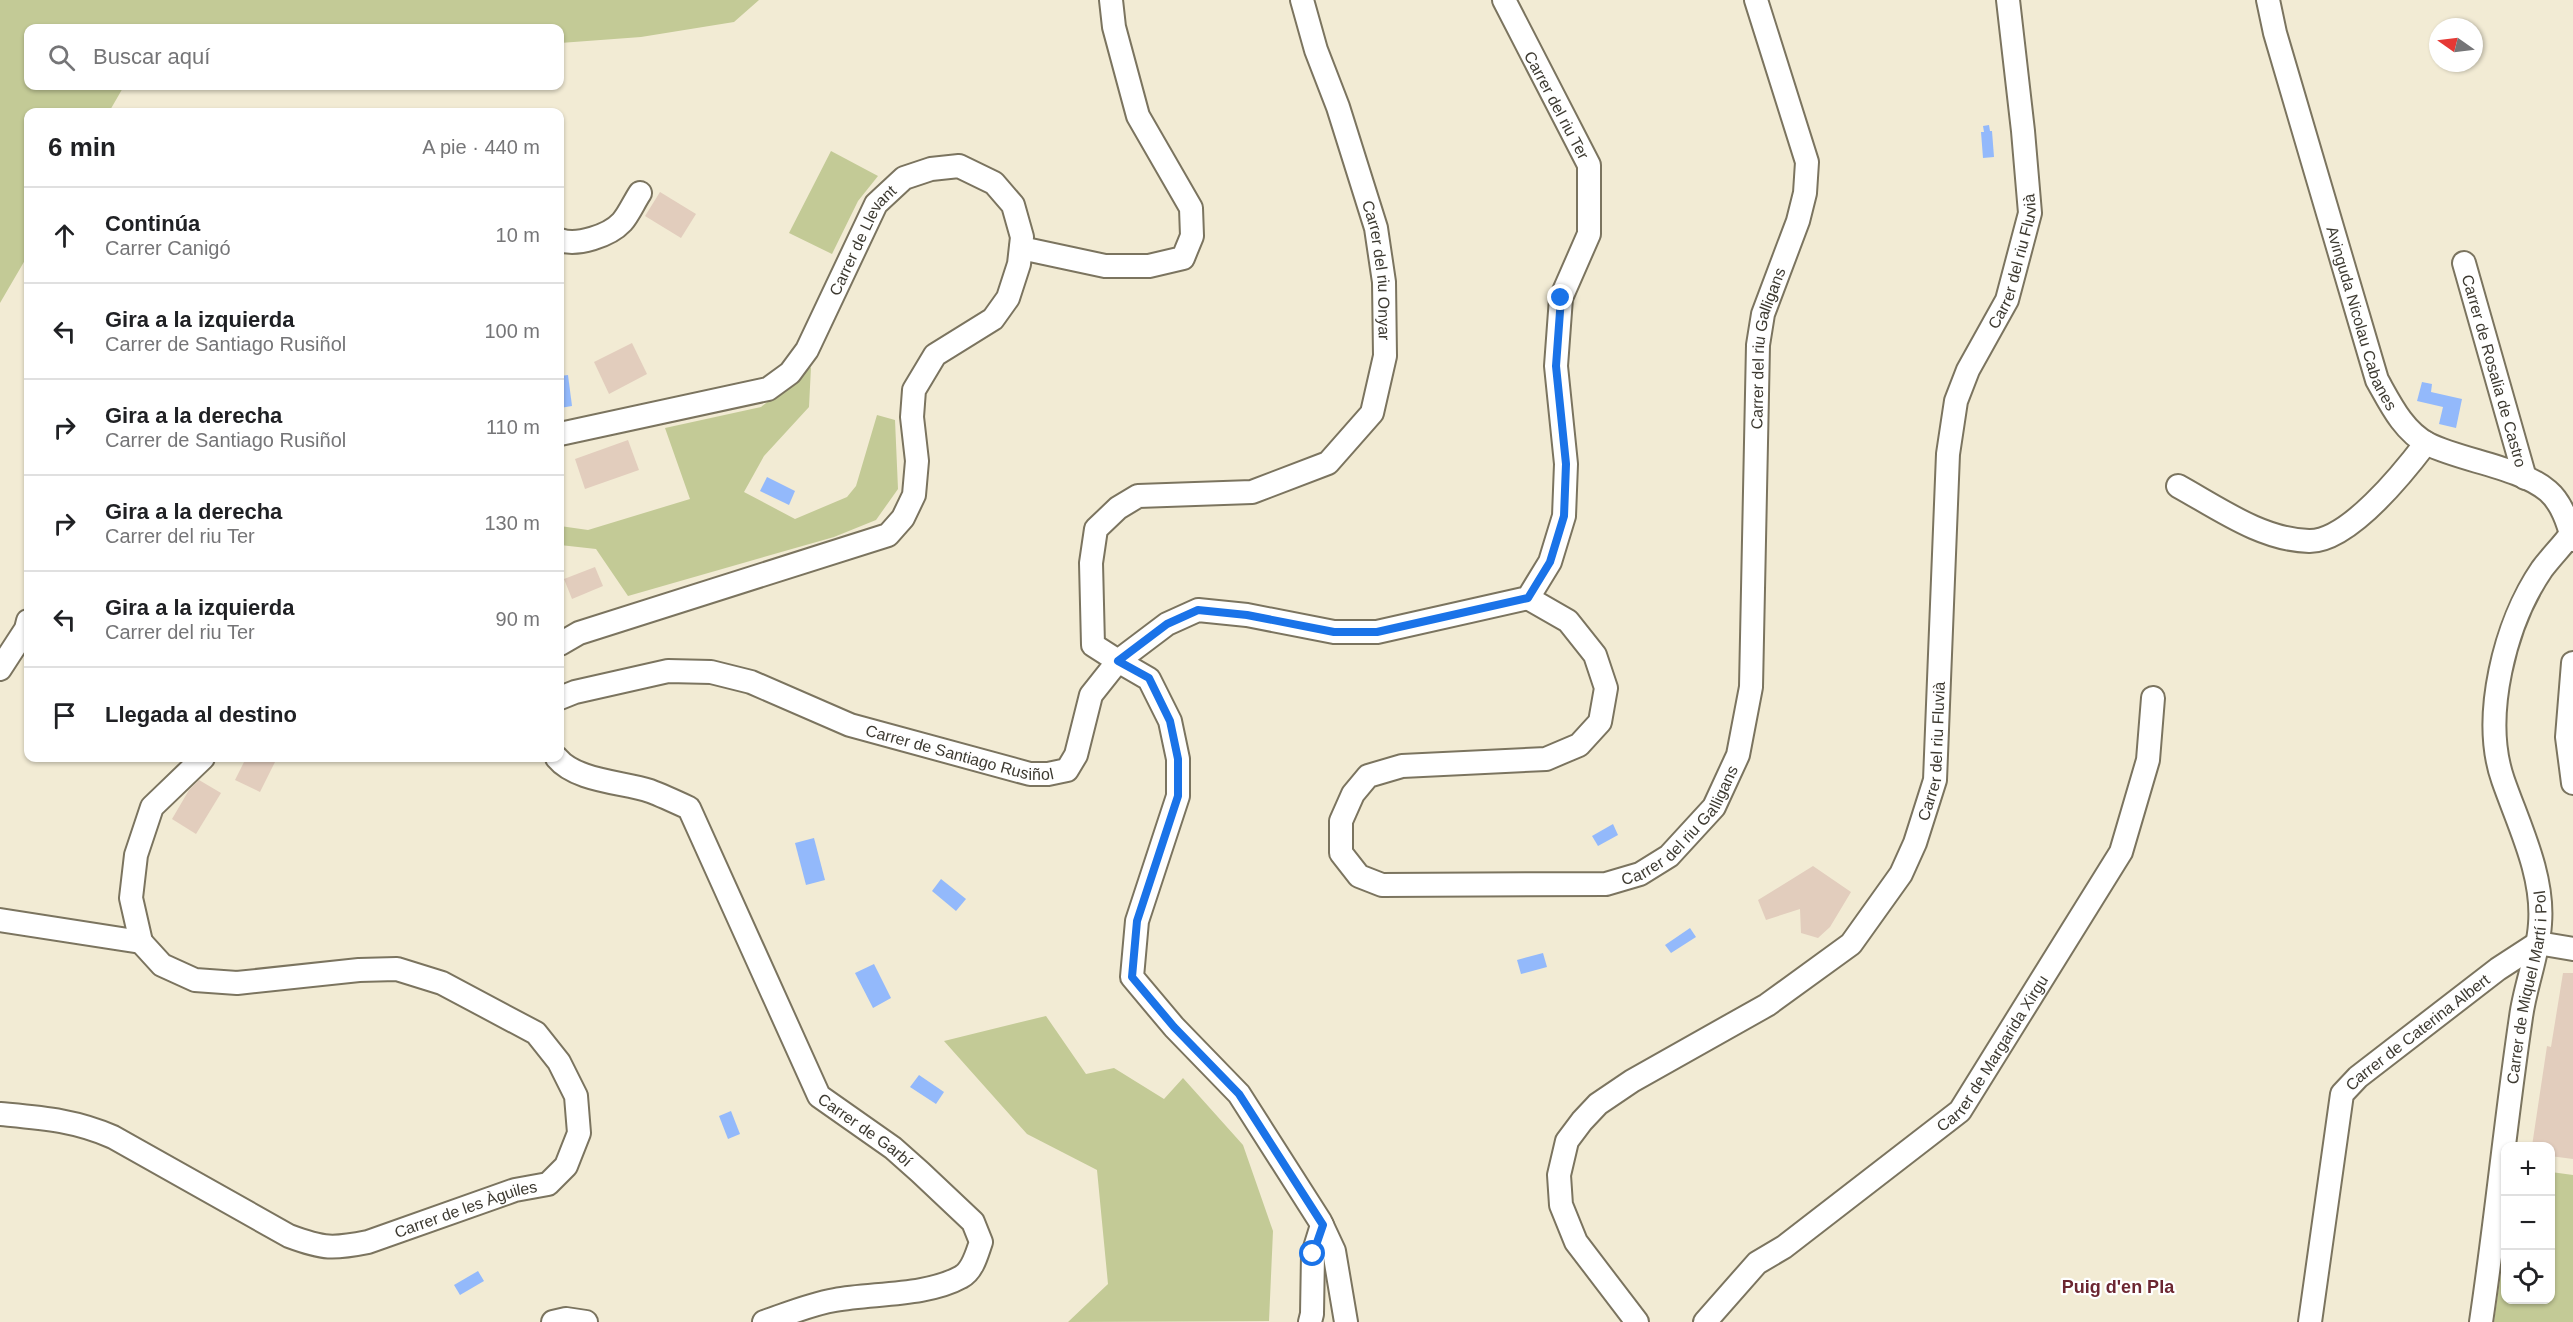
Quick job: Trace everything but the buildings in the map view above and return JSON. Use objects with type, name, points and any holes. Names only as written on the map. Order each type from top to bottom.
[{"type":"street","points":[[1021,248],[1105,266],[1149,266],[1183,258],[1192,236],[1191,208],[1138,116],[1114,27],[1111,0]]},
{"type":"street","name":"Carrer del riu Onyar","points":[[1118,661],[1094,645],[1091,563],[1096,529],[1118,508],[1138,496],[1252,492],[1328,463],[1371,413],[1385,356],[1384,282],[1376,228],[1338,107],[1316,50],[1302,0]]},
{"type":"street","name":"Carrer del riu Ter","points":[[1504,0],[1589,165],[1589,234],[1561,298],[1556,366],[1566,464],[1564,516],[1550,562],[1528,598]]},
{"type":"street","name":"Carrer del riu Galligans","points":[[1528,598],[1568,621],[1595,655],[1606,688],[1600,722],[1579,745],[1546,759],[1402,766],[1368,776],[1353,794],[1341,821],[1341,852],[1359,876],[1382,885],[1606,884],[1640,874],[1669,856],[1714,807],[1738,755],[1750,687],[1758,345],[1763,314],[1798,221],[1805,193],[1807,162],[1756,0]]},
{"type":"street","name":"Carrer del riu Fluvià","points":[[1637,1322],[1576,1242],[1561,1205],[1559,1175],[1568,1141],[1582,1120],[1598,1104],[1642,1075],[1767,1005],[1851,944],[1901,874],[1915,843],[1935,780],[1948,454],[1956,401],[1968,370],[2007,300],[2030,213],[2024,130],[2008,0]]},
{"type":"street","name":"Avinguda Nicolau Cabanes","points":[[2268,0],[2275,33],[2377,380],[2401,421],[2426,443],[2525,478],[2548,491],[2565,515],[2572,537]]},
{"type":"street","name":"Carrer de Llevant","points":[[564,433],[768,389],[790,373],[807,350],[876,204],[904,178],[931,169],[959,166],[994,183],[1013,205],[1022,237],[1019,264],[1008,298],[993,319],[935,355],[914,390],[912,417],[916,461],[914,495],[903,518],[888,535],[579,633],[564,642]]},
{"type":"street","points":[[564,241],[598,237],[621,223],[640,193]]},
{"type":"street","name":"Carrer de Rosalia de Castro","points":[[2464,263],[2525,478]]},
{"type":"street","points":[[2178,486],[2243,522],[2284,538],[2311,541],[2344,529],[2401,476],[2426,443]]},
{"type":"street","name":"Carrer de Miquel Martí i Pol","points":[[2481,1322],[2521,1013],[2541,922],[2536,879],[2496,753],[2496,708],[2503,654],[2511,632],[2542,570],[2572,537]]},
{"type":"street","points":[[1346,1322],[1334,1251],[1323,1225],[1239,1094],[1174,1027],[1132,977],[1137,921],[1178,796],[1178,759],[1170,721],[1149,678],[1118,661],[1167,624],[1198,610],[1247,615],[1334,632],[1377,632],[1528,598]]},
{"type":"street","points":[[0,669],[24,632]]},
{"type":"street","name":"Carrer de Santiago Rusiñol","points":[[564,696],[668,671],[711,672],[751,682],[850,725],[1029,774],[1048,774],[1067,770],[1076,755],[1091,695],[1118,661]]},
{"type":"street","points":[[2573,663],[2567,737],[2573,783]]},
{"type":"street","name":"Carrer de Margarida Xirgu","points":[[1705,1322],[1757,1263],[1784,1246],[1960,1111],[2121,852],[2148,760],[2153,698]]},
{"type":"street","points":[[0,920],[141,942],[131,898],[139,845],[152,807],[199,762]]},
{"type":"street","name":"Carrer de Garbí","points":[[560,762],[595,778],[649,791],[689,808],[819,1096],[893,1149],[974,1222],[981,1242],[974,1262],[964,1276],[918,1290],[832,1300],[764,1322]]},
{"type":"street","name":"Carrer de les Àguiles","points":[[0,1114],[45,1118],[85,1125],[113,1137],[289,1236],[318,1247],[368,1242],[515,1190],[548,1184],[566,1166],[579,1133],[576,1096],[559,1062],[536,1033],[442,983],[397,969],[359,970],[237,983],[195,980],[162,965],[141,942]]},
{"type":"street","points":[[2538,943],[2573,949]]},
{"type":"street","name":"Carrer de Caterina Albert","points":[[2310,1322],[2342,1094],[2367,1069],[2498,969],[2538,943]]},
{"type":"street","points":[[1310,1322],[1313,1254],[1323,1225]]},
{"type":"street","points":[[553,1322],[566,1319],[586,1322]]},
{"type":"green space","points":[[0,0],[759,0],[734,22],[641,37],[564,43],[564,24],[24,24],[24,90],[122,90],[111,108],[24,108],[24,262],[0,303]]},
{"type":"green space","points":[[831,151],[878,176],[858,201],[832,254],[789,233]]},
{"type":"green space","points":[[811,367],[809,407],[764,456],[744,492],[795,519],[847,497],[856,486],[877,415],[895,420],[898,489],[876,520],[834,537],[628,596],[596,549],[564,545],[564,527],[588,530],[690,499],[665,428],[761,407]]},
{"type":"green space","points":[[1046,1016],[1086,1074],[1114,1068],[1164,1099],[1183,1078],[1243,1145],[1273,1231],[1269,1321],[1068,1322],[1108,1284],[1097,1170],[1027,1134],[944,1041]]},
{"type":"green space","points":[[2555,1173],[2573,1175],[2573,1322],[2494,1322],[2501,1272],[2501,1304],[2555,1304]]},
{"type":"water","points":[[1989,125],[1992,131],[1994,157],[1983,158],[1981,132],[1984,132],[1983,126]]},
{"type":"water","points":[[568,375],[572,406],[564,407],[564,376]]},
{"type":"water","points":[[2422,382],[2432,384],[2431,392],[2462,399],[2456,428],[2439,424],[2443,407],[2417,401]]},
{"type":"water","points":[[767,477],[795,491],[789,505],[760,491]]},
{"type":"water","points":[[1613,824],[1618,835],[1598,846],[1592,836]]},
{"type":"water","points":[[814,838],[825,880],[806,885],[795,843]]},
{"type":"water","points":[[941,879],[966,899],[956,911],[932,891]]},
{"type":"water","points":[[1690,928],[1696,937],[1671,953],[1665,945]]},
{"type":"water","points":[[1543,953],[1547,967],[1521,974],[1517,960]]},
{"type":"water","points":[[874,964],[891,998],[873,1008],[855,973]]},
{"type":"water","points":[[919,1075],[944,1092],[936,1104],[910,1087]]},
{"type":"water","points":[[731,1111],[740,1134],[728,1139],[719,1116]]},
{"type":"water","points":[[478,1271],[484,1281],[460,1295],[454,1285]]},
{"type":"district","name":"Puig d'en Pla","points":[[2118,1287]]},
{"type":"route","points":[[1313,1254],[1323,1225],[1239,1094],[1174,1027],[1132,977],[1137,921],[1178,796],[1178,759],[1170,721],[1149,678],[1118,661],[1167,624],[1198,610],[1247,615],[1334,632],[1377,632],[1528,598],[1550,562],[1564,516],[1566,464],[1556,366],[1561,298]]}]
